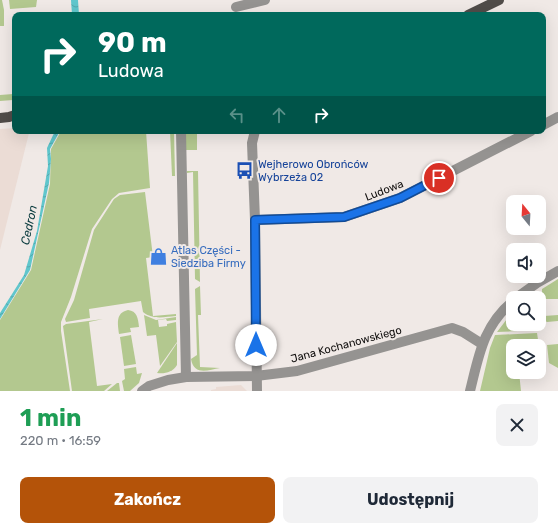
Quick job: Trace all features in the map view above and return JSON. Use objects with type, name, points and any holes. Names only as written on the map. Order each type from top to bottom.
[{"type":"main road","points":[[474,12],[499,0]]},
{"type":"street","points":[[236,7],[266,0]]},
{"type":"street","points":[[546,123],[558,117]]},
{"type":"street","points":[[181,134],[186,377]]},
{"type":"street","points":[[249,134],[252,142]]},
{"type":"street","points":[[254,134],[252,142],[255,220],[257,391]]},
{"type":"street","name":"Ludowa","points":[[255,220],[344,217],[400,198],[525,134]]},
{"type":"street","points":[[526,291],[558,271]]},
{"type":"street","points":[[470,391],[482,344],[490,328],[506,309]]},
{"type":"street","name":"Jana Kochanowskiego","points":[[142,391],[149,386],[168,380],[186,377],[256,376],[298,371],[452,328],[482,344]]},
{"type":"shaded area","points":[[12,128],[12,134],[29,134],[0,250],[0,129]]},
{"type":"shaded area","points":[[241,385],[247,391],[211,391],[216,389],[216,387]]},
{"type":"green space","points":[[0,0],[2,0],[4,10],[4,26],[0,26]]},
{"type":"green space","points":[[9,0],[37,0],[36,7],[10,9]]},
{"type":"green space","points":[[12,94],[12,100],[0,101],[0,95]]},
{"type":"green space","points":[[59,134],[146,134],[150,188],[119,193],[112,199],[92,229],[71,297],[61,322],[70,391],[0,391],[0,320],[31,270],[50,184],[51,149]]},
{"type":"green space","points":[[170,134],[174,134],[175,176],[172,176]]},
{"type":"green space","points":[[186,134],[197,134],[197,150],[186,150]]},
{"type":"green space","points":[[187,171],[198,171],[200,282],[195,279],[193,172],[187,173]]},
{"type":"green space","points":[[145,192],[153,257],[146,258],[153,316],[176,314],[176,316],[159,317],[151,316],[147,315],[143,312],[141,301],[89,309],[90,318],[66,322],[65,319],[74,300],[94,230],[114,199],[120,195]]},
{"type":"green space","points":[[558,279],[558,299],[546,299],[546,291],[542,291],[542,289]]},
{"type":"green space","points":[[200,286],[201,315],[198,315],[200,367],[220,368],[206,371],[195,368],[191,359],[197,355],[195,289]]},
{"type":"green space","points":[[128,310],[135,313],[139,327],[130,328],[131,332],[119,334],[119,316],[124,311]]},
{"type":"green space","points":[[144,315],[156,320],[176,317],[176,320],[158,320],[159,327],[167,326],[167,324],[176,322],[177,342],[160,366],[156,335],[147,336]]},
{"type":"green space","points":[[558,315],[558,321],[547,322],[546,316]]},
{"type":"green space","points":[[103,319],[89,322],[97,386],[112,384],[104,391],[72,391],[63,326],[66,324]]},
{"type":"green space","points":[[506,320],[506,331],[518,331],[497,332]]},
{"type":"green space","points":[[537,333],[538,339],[506,339],[506,379],[520,379],[521,391],[480,391],[490,348],[495,335]]},
{"type":"green space","points":[[131,335],[136,364],[124,366],[120,337]]},
{"type":"green space","points":[[177,343],[177,365],[168,372],[157,373]]},
{"type":"green space","points":[[558,344],[558,368],[549,363],[547,345]]},
{"type":"green space","points":[[136,367],[137,374],[142,373],[139,383],[130,391],[124,391],[122,381],[125,379],[124,369]]},
{"type":"green space","points":[[119,383],[120,391],[107,391]]},
{"type":"water","points":[[71,0],[78,0],[79,12],[72,12]]},
{"type":"water","points":[[54,134],[58,134],[50,149],[51,159],[49,183],[30,270],[0,319],[0,313],[24,275],[37,231],[48,166],[47,148]]},
{"type":"place","name":"Wejherowo Obrońców Wybrzeża 02","points":[[245,170]]},
{"type":"place","name":"Atlas Części - Siedziba Firmy","points":[[158,256]]},
{"type":"route","points":[[256,345],[255,220],[344,217],[400,198],[439,178]]},
{"type":"water label","name":"Cedron","points":[[29,225]]}]
